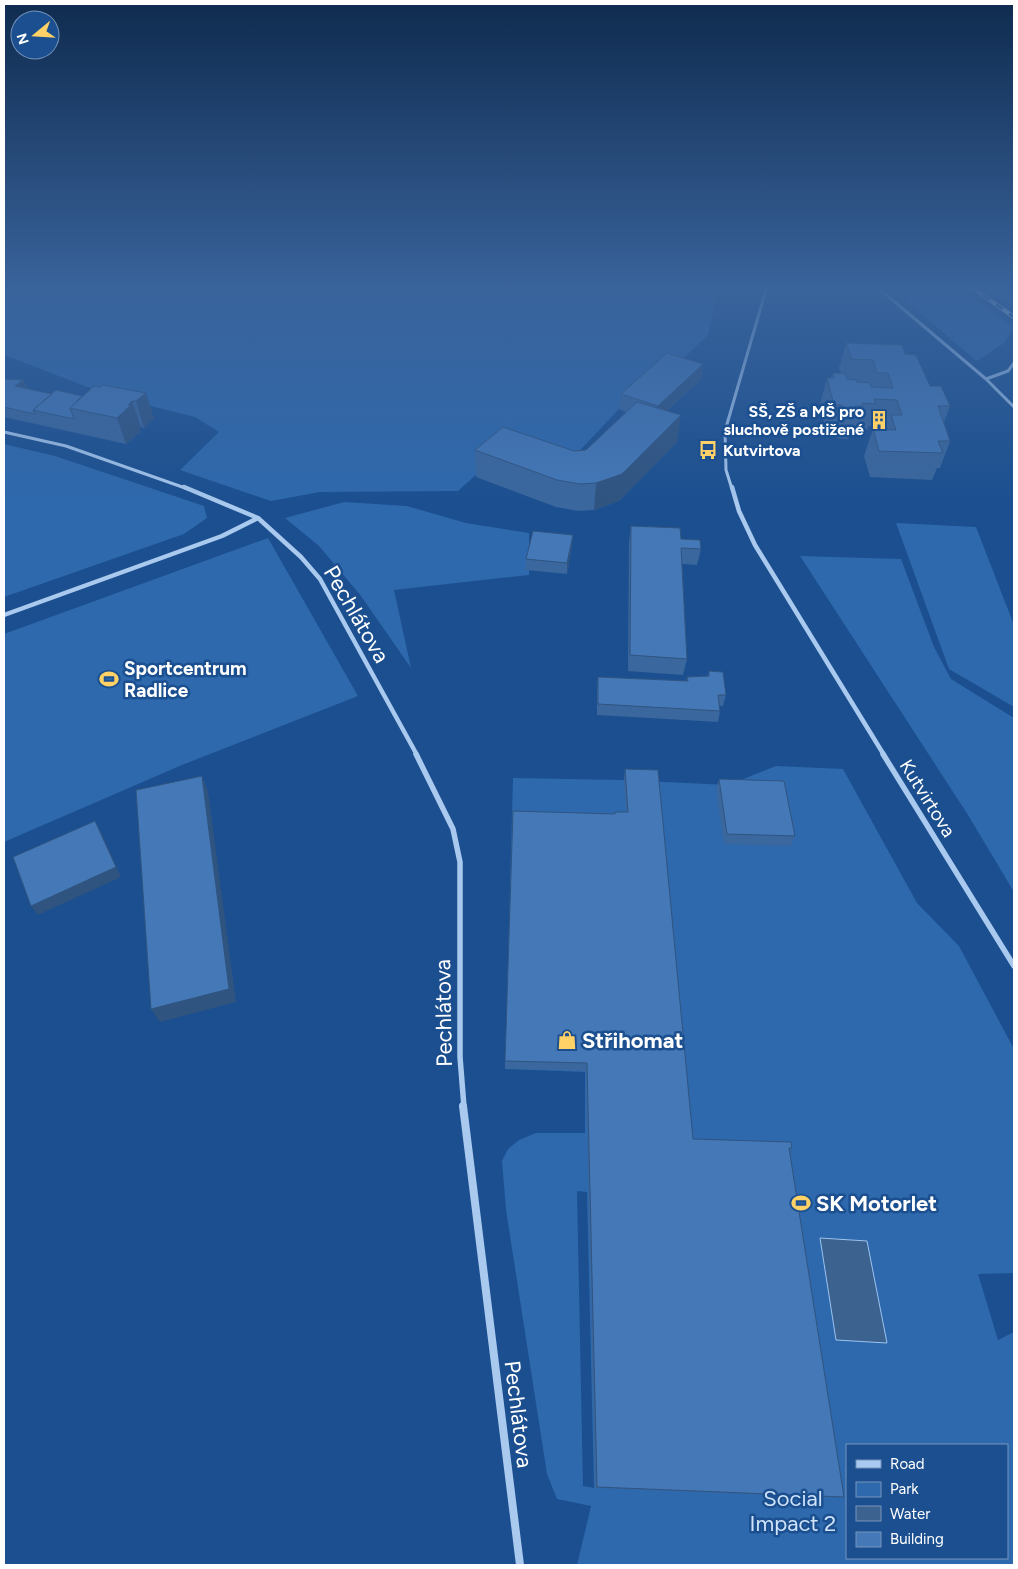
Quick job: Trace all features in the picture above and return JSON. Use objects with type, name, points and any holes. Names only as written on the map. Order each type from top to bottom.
[{"type":"street","name":"Kutvirtova","points":[[746,359],[725,431],[726,470],[739,510],[755,545],[794,611],[1014,966]]},
{"type":"street","points":[[963,359],[1014,407]]},
{"type":"street","points":[[986,379],[1008,371],[1014,363]]},
{"type":"street","name":"Pechlátova","points":[[4,432],[66,446],[206,495],[258,518],[301,557],[320,578],[425,770],[453,829],[460,862],[460,1057],[463,1102],[520,1565]]},
{"type":"street","points":[[4,615],[222,536],[258,518]]},
{"type":"green space","points":[[15,359],[682,359],[675,366],[651,375],[568,463],[509,445],[458,491],[320,492],[271,501],[180,470],[219,432],[195,417],[111,396]]},
{"type":"green space","points":[[4,444],[55,456],[204,506],[207,518],[184,534],[4,597]]},
{"type":"green space","points":[[344,502],[407,506],[466,523],[529,533],[529,575],[394,590],[411,668],[361,596],[319,546],[285,518]]},
{"type":"green space","points":[[896,523],[976,527],[1014,625],[1014,707],[949,669]]},
{"type":"green space","name":"Sportcentrum Radlice","points":[[268,538],[358,696],[182,765],[4,842],[4,634]]},
{"type":"green space","points":[[800,556],[901,559],[934,647],[951,679],[1014,718],[1014,892],[968,815]]},
{"type":"green space","name":"SK Motorlet","points":[[776,766],[843,769],[917,903],[959,946],[1014,1049],[1014,1273],[978,1274],[998,1340],[1014,1332],[1014,1565],[577,1565],[591,1506],[557,1499],[547,1474],[506,1210],[502,1161],[508,1149],[519,1140],[536,1133],[585,1133],[585,1072],[505,1069],[513,778],[623,780],[728,785]],"holes":[[[577,1191],[587,1192],[594,1488],[583,1486]]]},
{"type":"water","points":[[820,1238],[867,1241],[887,1343],[836,1340]]},
{"type":"building","points":[[660,359],[687,359],[703,364],[658,406],[621,394]]},
{"type":"building","points":[[857,359],[918,359],[930,386],[941,386],[950,406],[938,406],[950,441],[938,441],[943,453],[879,451],[873,429],[896,430],[891,415],[902,415],[897,400],[874,399],[876,404],[862,403],[863,406],[855,406],[857,412],[844,412],[842,405],[834,405],[827,378],[834,378],[833,373],[845,373],[847,379],[870,383],[871,387],[893,388],[888,373],[877,373],[873,360]]},
{"type":"building","points":[[4,379],[23,380],[15,386],[52,394],[33,410],[35,414],[4,407]]},
{"type":"building","points":[[103,385],[146,393],[136,401],[132,401],[128,405],[131,405],[117,418],[70,408],[94,386],[100,387]]},
{"type":"building","points":[[56,390],[82,396],[70,408],[74,419],[33,410]]},
{"type":"building","points":[[637,402],[681,415],[622,474],[596,483],[580,484],[557,480],[475,450],[503,427],[574,451],[586,450]]},
{"type":"building","points":[[631,526],[680,528],[681,539],[700,540],[701,549],[681,548],[687,659],[630,655]]},
{"type":"building","points":[[533,531],[573,535],[567,563],[526,559]]},
{"type":"building","points":[[709,671],[723,672],[726,695],[718,695],[720,711],[598,704],[598,677],[688,681],[687,677],[709,676]]},
{"type":"building","points":[[625,769],[658,770],[693,1139],[791,1142],[792,1148],[789,1148],[844,1497],[597,1487],[587,1063],[505,1061],[513,811],[615,814],[615,812],[628,812]]},
{"type":"building","points":[[202,776],[229,989],[151,1009],[136,790]]},
{"type":"building","points":[[719,779],[784,781],[795,836],[727,834]]},
{"type":"building","points":[[95,821],[116,867],[31,906],[13,857]]},
{"type":"place","name":"SŠ, ZŠ a MŠ pro sluchově postižené","points":[[879,420]]},
{"type":"place","name":"Kutvirtova","points":[[708,450]]},
{"type":"place","name":"Sportcentrum Radlice","points":[[109,679]]},
{"type":"place","name":"Střihomat","points":[[567,1040]]},
{"type":"place","name":"SK Motorlet","points":[[801,1203]]},
{"type":"park label","name":"Social Impact 2","points":[[793,1510]]}]
